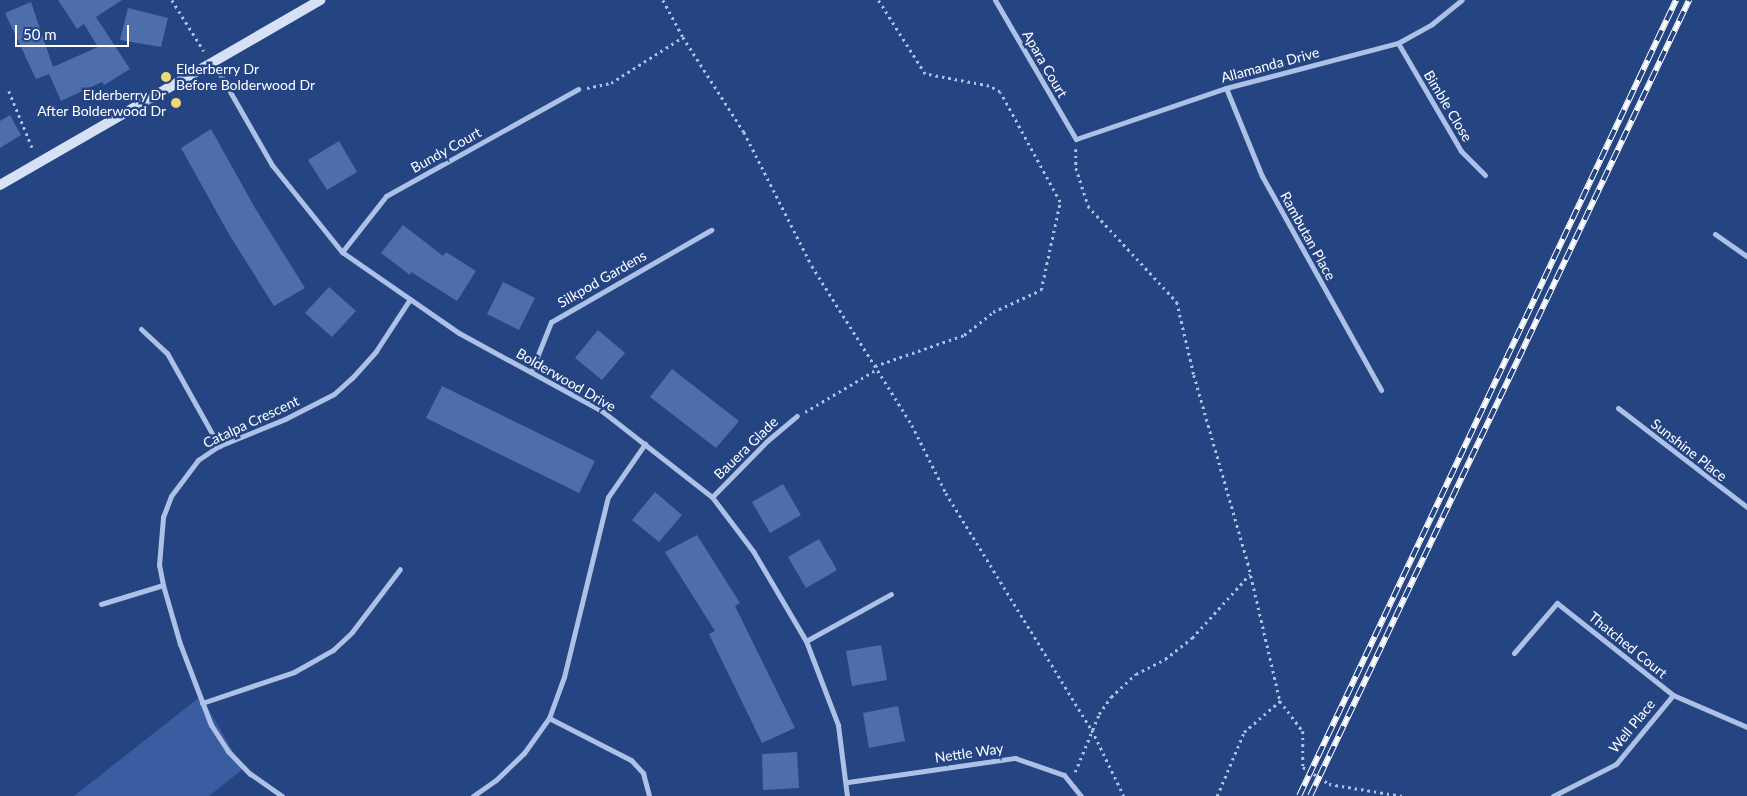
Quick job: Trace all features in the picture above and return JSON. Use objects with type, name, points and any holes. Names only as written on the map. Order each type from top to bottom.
[{"type":"street","points":[[0,185],[320,0]]},
{"type":"street","name":"Apara Court","points":[[995,0],[1076,139]]},
{"type":"street","name":"Allamanda Drive","points":[[1076,139],[1226,88],[1398,43],[1432,24],[1462,0]]},
{"type":"street","name":"Bimble Close","points":[[1398,43],[1461,151],[1485,175]]},
{"type":"street","name":"Bolderwood Drive","points":[[213,62],[272,165],[342,252],[459,333],[602,411],[712,497],[753,551],[806,641],[833,710],[848,782],[848,796]]},
{"type":"street","name":"Rambutan Place","points":[[1226,88],[1262,176],[1381,390]]},
{"type":"street","name":"Bundy Court","points":[[342,252],[386,196],[578,89]]},
{"type":"street","name":"Silkpod Gardens","points":[[531,372],[551,322],[710,230]]},
{"type":"street","points":[[1715,234],[1747,256]]},
{"type":"street","name":"Catalpa Crescent","points":[[282,796],[250,774],[228,751],[211,725],[163,585],[159,557],[163,516],[184,476],[198,460],[219,446],[285,419],[334,394],[376,351],[410,299]]},
{"type":"street","points":[[141,329],[167,353],[219,446]]},
{"type":"street","name":"Sunshine Place","points":[[1618,408],[1747,507]]},
{"type":"street","name":"Bauera Glade","points":[[712,497],[767,441],[797,416]]},
{"type":"street","points":[[472,796],[496,780],[524,753],[549,718],[564,676],[608,497],[645,444]]},
{"type":"street","points":[[202,702],[294,672],[333,650],[352,632],[400,568]]},
{"type":"street","points":[[100,604],[163,585]]},
{"type":"street","points":[[806,641],[891,594]]},
{"type":"street","name":"Thatched Court","points":[[1514,653],[1557,602],[1672,695],[1747,727]]},
{"type":"street","name":"Well Place","points":[[1553,796],[1616,764],[1672,695]]},
{"type":"street","points":[[549,718],[631,760],[643,773],[648,796]]},
{"type":"street","name":"Nettle Way","points":[[848,782],[1003,758],[1048,767],[1071,781],[1080,796]]},
{"type":"path","points":[[172,0],[204,51]]},
{"type":"path","points":[[663,0],[683,37],[744,132],[812,266],[912,426],[951,502],[1092,730],[1124,796]]},
{"type":"path","points":[[797,416],[876,368],[964,335],[993,312],[1041,290],[1060,202],[1000,92],[990,86],[925,74],[878,0]]},
{"type":"path","points":[[578,89],[611,83],[683,37]]},
{"type":"path","points":[[9,91],[32,147]]},
{"type":"path","points":[[1076,139],[1076,168],[1088,206],[1142,260],[1177,302],[1194,375],[1250,574],[1280,701],[1303,730],[1303,767],[1329,784],[1402,796]]},
{"type":"path","points":[[1071,781],[1099,714],[1120,686],[1192,638],[1250,574]]},
{"type":"path","points":[[1217,796],[1244,732],[1280,701]]},
{"type":"shaded area","points":[[201,696],[243,769],[209,796],[74,796]]},
{"type":"building","points":[[58,0],[122,0],[96,17],[130,69],[104,85],[102,82],[61,101],[49,74],[36,79],[5,13],[31,2],[53,67],[98,47],[84,24],[77,29]]},
{"type":"building","points":[[128,8],[168,18],[161,47],[120,40]]},
{"type":"building","points":[[10,115],[21,135],[0,148],[0,121]]},
{"type":"building","points":[[211,129],[255,208],[305,288],[274,306],[230,236],[181,148]]},
{"type":"building","points":[[339,141],[357,172],[327,190],[308,160]]},
{"type":"building","points":[[403,225],[443,256],[446,252],[476,271],[457,301],[411,272],[410,275],[381,253]]},
{"type":"building","points":[[503,282],[535,298],[519,330],[487,314]]},
{"type":"building","points":[[329,287],[356,311],[332,337],[305,313]]},
{"type":"building","points":[[598,330],[625,353],[602,380],[575,358]]},
{"type":"building","points":[[672,369],[739,421],[716,448],[650,397]]},
{"type":"building","points":[[442,386],[595,461],[579,493],[426,418]]},
{"type":"building","points":[[783,484],[801,515],[770,533],[752,502]]},
{"type":"building","points":[[655,492],[682,515],[659,542],[632,520]]},
{"type":"building","points":[[697,535],[740,603],[735,606],[795,728],[762,743],[709,634],[715,631],[665,552]]},
{"type":"building","points":[[819,539],[837,570],[806,588],[788,557]]},
{"type":"building","points":[[881,645],[887,680],[852,686],[846,651]]},
{"type":"building","points":[[898,706],[905,741],[869,748],[863,713]]},
{"type":"building","points":[[797,752],[799,788],[763,790],[762,754]]},
{"type":"railway","points":[[1299,796],[1676,0]]},
{"type":"railway","points":[[1310,796],[1689,0]]},
{"type":"place","name":"Elderberry Dr Before Bolderwood Dr","points":[[166,77]]},
{"type":"place","name":"Elderberry Dr After Bolderwood Dr","points":[[176,103]]}]
